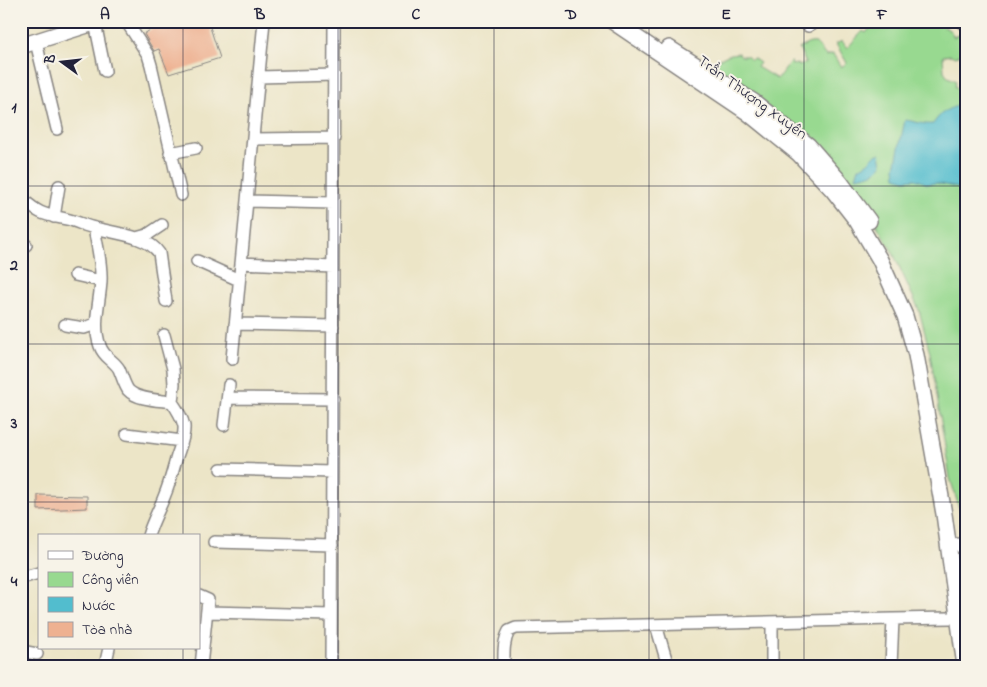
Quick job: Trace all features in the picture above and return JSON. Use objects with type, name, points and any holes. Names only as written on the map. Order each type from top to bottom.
[{"type":"main road","name":"Trần Thượng Xuyên","points":[[612,21],[748,112],[799,154],[832,189],[857,221],[884,268],[905,316],[916,355],[944,514],[956,554]]},
{"type":"main road","name":"Trần Thượng Xuyên","points":[[630,21],[754,102],[808,145],[841,183],[866,217],[889,257],[914,312],[926,354],[956,554]]},
{"type":"main road","points":[[28,44],[94,22]]},
{"type":"main road","points":[[956,554],[966,597]]},
{"type":"main road","points":[[956,554],[965,666]]},
{"type":"street","points":[[126,21],[148,55],[151,64],[181,195]]},
{"type":"street","points":[[232,359],[264,21]]},
{"type":"street","points":[[331,666],[334,21]]},
{"type":"street","points":[[961,21],[966,25]]},
{"type":"street","points":[[94,22],[105,71]]},
{"type":"street","points":[[28,44],[57,129]]},
{"type":"street","points":[[259,77],[334,75]]},
{"type":"street","points":[[253,139],[334,138]]},
{"type":"street","points":[[170,152],[196,148]]},
{"type":"street","points":[[54,217],[60,186]]},
{"type":"street","points":[[21,198],[41,213],[136,238],[156,248],[159,253],[166,301]]},
{"type":"street","points":[[247,201],[334,203]]},
{"type":"street","points":[[136,238],[147,235],[162,225]]},
{"type":"street","points":[[94,228],[101,281],[96,324],[102,351],[119,369],[132,394],[139,397],[172,402]]},
{"type":"street","points":[[197,261],[239,280]]},
{"type":"street","points":[[241,263],[333,266]]},
{"type":"street","points":[[75,275],[101,281]]},
{"type":"street","points":[[65,325],[84,328],[96,324]]},
{"type":"street","points":[[235,324],[333,326]]},
{"type":"street","points":[[148,534],[171,479],[184,431],[179,413],[172,402],[173,369],[164,336]]},
{"type":"street","points":[[224,425],[229,385]]},
{"type":"street","points":[[228,398],[333,399]]},
{"type":"street","points":[[127,434],[182,441]]},
{"type":"street","points":[[221,469],[332,472]]},
{"type":"street","points":[[214,542],[332,545]]},
{"type":"street","points":[[956,554],[945,570],[958,666]]},
{"type":"street","points":[[21,578],[38,572]]},
{"type":"street","points":[[200,596],[208,600],[201,666]]},
{"type":"street","points":[[207,612],[331,615]]},
{"type":"street","points":[[504,666],[506,637],[509,631],[516,628],[951,618]]},
{"type":"street","points":[[891,666],[893,619]]},
{"type":"street","points":[[772,622],[772,666]]},
{"type":"street","points":[[656,626],[668,666]]},
{"type":"street","points":[[105,666],[109,650]]},
{"type":"street","points":[[21,651],[37,654]]},
{"type":"street","points":[[663,666],[665,654]]},
{"type":"green space","points":[[869,21],[941,21],[944,28],[946,27],[950,30],[954,37],[966,30],[966,50],[956,57],[950,55],[943,56],[944,71],[948,77],[956,81],[955,87],[962,89],[963,83],[960,79],[966,74],[966,530],[950,478],[930,353],[919,310],[893,253],[869,212],[707,65],[730,54],[739,53],[741,56],[747,56],[751,60],[753,58],[760,63],[757,67],[777,79],[791,61],[792,65],[797,64],[799,66],[806,63],[799,49],[807,44],[816,43],[826,56],[833,54],[841,67],[847,63],[836,44],[842,41],[847,48],[863,31],[866,33],[872,25]]},
{"type":"water","points":[[962,105],[966,109],[966,190],[936,183],[928,184],[915,179],[905,180],[896,177],[895,167],[905,120],[933,124],[945,111]]},
{"type":"water","points":[[880,153],[882,165],[877,170],[870,174],[856,177],[859,168]]},
{"type":"building","points":[[158,21],[208,21],[220,58],[169,74],[159,49],[154,51],[144,34],[156,26],[155,24]]},
{"type":"building","points":[[38,495],[87,496],[87,508],[38,510]]}]
